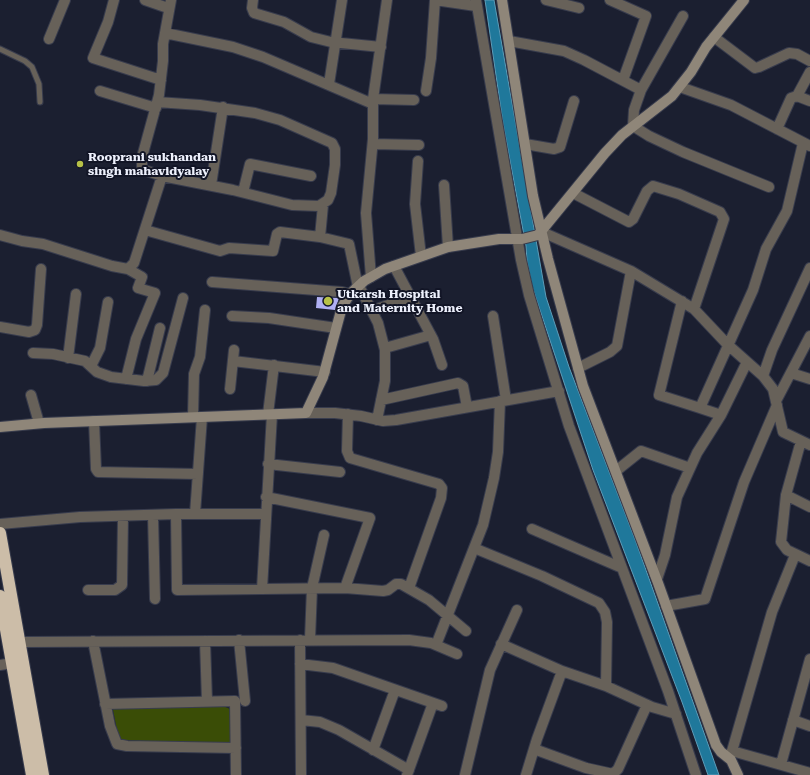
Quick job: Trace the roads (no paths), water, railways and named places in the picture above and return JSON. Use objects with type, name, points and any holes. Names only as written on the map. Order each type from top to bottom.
[{"type":"highway","points":[[0,534],[43,775]]},
{"type":"highway","points":[[0,596],[32,775]]},
{"type":"street","points":[[49,39],[65,0]]},
{"type":"street","points":[[114,0],[108,22],[93,58],[161,80]]},
{"type":"street","points":[[100,91],[157,105],[223,107],[280,120],[332,143],[334,149],[334,165],[331,193],[328,200],[323,205],[307,207],[292,205],[243,192],[162,176],[144,170],[142,166],[142,157],[157,105],[169,4],[144,0]]},
{"type":"street","points":[[253,0],[252,8],[254,13],[284,22],[311,37],[336,42],[381,47]]},
{"type":"street","points":[[329,84],[342,0]]},
{"type":"street","points":[[371,277],[366,213],[373,144],[373,101],[387,0]]},
{"type":"street","points":[[426,91],[431,58],[435,0],[476,3],[529,295],[569,426],[676,714],[696,775]]},
{"type":"street","points":[[502,0],[540,234],[563,319],[578,368],[657,579],[716,745],[721,752],[781,764],[810,773]]},
{"type":"street","points":[[546,0],[579,8]]},
{"type":"street","points":[[610,0],[646,16],[623,80]]},
{"type":"street","points":[[306,413],[325,372],[342,307],[356,289],[371,277],[394,266],[448,247],[499,239],[520,240],[540,234],[605,152],[632,126],[672,96],[680,87],[714,37],[744,0]]},
{"type":"street","points":[[632,126],[634,110],[641,90],[682,16]]},
{"type":"street","points":[[165,33],[233,47],[263,57],[373,101],[414,100]]},
{"type":"street","points":[[714,37],[755,68],[759,68],[789,53],[797,54],[810,61]]},
{"type":"street","points":[[509,41],[564,51],[641,90]]},
{"type":"street","points":[[777,129],[789,101],[797,96],[810,72]]},
{"type":"street","points":[[680,87],[731,106],[807,144],[787,211],[766,249],[753,290],[727,344],[700,408]]},
{"type":"street","points":[[797,96],[810,101]]},
{"type":"street","points":[[525,144],[554,149],[560,147],[574,101]]},
{"type":"street","points":[[211,186],[223,107]]},
{"type":"street","points":[[632,126],[683,152],[769,187]]},
{"type":"street","points":[[373,144],[419,145]]},
{"type":"street","points":[[418,160],[415,204],[421,256]]},
{"type":"street","points":[[243,192],[250,164],[311,176]]},
{"type":"street","points":[[128,269],[134,263],[162,176]]},
{"type":"street","points":[[444,185],[448,247]]},
{"type":"street","points":[[574,192],[629,222],[633,219],[647,191],[652,186],[679,194],[720,212],[724,219],[694,309]]},
{"type":"street","points":[[320,237],[323,205]]},
{"type":"street","points":[[145,230],[220,251],[229,248],[273,251],[277,234],[280,232],[320,237],[349,244],[356,289],[372,311],[380,329],[385,348],[385,381],[377,420]]},
{"type":"street","points":[[540,234],[631,271],[694,309],[727,344],[763,376],[773,390],[783,432],[805,443],[786,495],[782,542],[785,548],[795,555],[810,561]]},
{"type":"street","points":[[0,235],[22,241],[43,244],[112,266],[128,269],[142,278],[138,288],[155,293],[136,339],[126,379]]},
{"type":"street","points":[[394,266],[431,335],[442,365]]},
{"type":"street","points":[[763,376],[772,350],[810,268]]},
{"type":"street","points":[[0,327],[29,332],[35,330],[37,325],[41,269]]},
{"type":"street","points":[[578,368],[610,352],[617,346],[631,271]]},
{"type":"street","points":[[212,282],[342,292],[356,289]]},
{"type":"street","points":[[68,358],[76,294]]},
{"type":"street","points":[[372,311],[410,297]]},
{"type":"street","points":[[33,353],[53,354],[85,361],[102,374],[126,379],[147,381],[156,380],[162,376],[183,298]]},
{"type":"street","points":[[91,366],[100,348],[108,302]]},
{"type":"street","points":[[682,302],[659,395],[722,415]]},
{"type":"street","points":[[195,514],[198,474],[197,417],[194,374],[200,357],[205,310]]},
{"type":"street","points":[[232,316],[269,318],[336,328]]},
{"type":"street","points":[[436,645],[483,525],[494,478],[503,400],[493,316]]},
{"type":"street","points":[[147,381],[160,328]]},
{"type":"street","points":[[385,348],[431,335]]},
{"type":"street","points":[[666,606],[705,599],[744,482],[791,372],[810,336]]},
{"type":"street","points":[[230,389],[234,356],[274,365],[325,372]]},
{"type":"street","points":[[657,579],[665,555],[677,497],[697,453],[722,415],[747,362]]},
{"type":"street","points":[[262,588],[270,414],[274,365]]},
{"type":"street","points":[[791,372],[810,379]]},
{"type":"street","points":[[381,400],[458,383],[463,386],[467,407]]},
{"type":"street","points":[[0,427],[39,423],[306,413],[348,414],[377,420],[396,420],[559,391]]},
{"type":"street","points":[[31,395],[39,423]]},
{"type":"street","points":[[348,414],[347,451],[350,458],[436,483],[442,488],[442,498],[409,588]]},
{"type":"street","points":[[94,421],[96,468],[98,472],[198,474]]},
{"type":"street","points":[[616,471],[641,451],[690,468]]},
{"type":"street","points":[[268,464],[340,472]]},
{"type":"street","points":[[786,495],[810,507]]},
{"type":"street","points":[[266,497],[370,518],[345,588]]},
{"type":"street","points":[[0,524],[80,517],[176,514],[265,514]]},
{"type":"street","points":[[176,514],[177,590],[345,588],[383,591],[388,590],[396,584],[409,588],[448,615],[466,631]]},
{"type":"street","points":[[153,515],[155,599]]},
{"type":"street","points":[[88,590],[116,590],[122,585],[123,516]]},
{"type":"street","points":[[532,529],[622,568]]},
{"type":"street","points":[[301,775],[300,664],[312,588],[324,535]]},
{"type":"street","points":[[474,548],[542,576],[599,603],[607,622],[606,686]]},
{"type":"street","points":[[738,775],[731,760],[730,754],[772,612],[795,555]]},
{"type":"street","points":[[465,775],[490,670],[517,610]]},
{"type":"street","points":[[20,642],[305,639],[409,640],[436,645],[458,654]]},
{"type":"street","points":[[239,640],[245,701]]},
{"type":"street","points":[[93,641],[110,726],[117,744],[127,746],[236,748]]},
{"type":"street","points":[[205,641],[206,701]]},
{"type":"street","points":[[501,644],[562,671],[606,686],[646,705],[676,714]]},
{"type":"street","points":[[781,764],[810,659]]},
{"type":"street","points":[[0,665],[12,663]]},
{"type":"street","points":[[300,664],[333,668],[437,705],[408,773],[339,730],[320,722],[301,720]]},
{"type":"street","points":[[526,775],[562,671]]},
{"type":"street","points":[[373,750],[395,690]]},
{"type":"street","points":[[105,704],[235,701],[236,775]]},
{"type":"street","points":[[534,749],[586,768],[613,774],[618,769],[646,705]]},
{"type":"street","points":[[793,720],[810,726]]},
{"type":"lane","points":[[0,49],[25,61],[32,67],[39,84],[40,102]]},
{"type":"water","points":[[485,0],[494,0],[546,297],[569,367],[636,542],[719,775],[708,775],[682,702],[593,470],[532,286],[503,123]]},
{"type":"place","name":"Rooprani sukhandan singh mahavidyalay","points":[[80,164]]},
{"type":"place","name":"Utkarsh Hospital and Maternity Home","points":[[328,301]]}]
